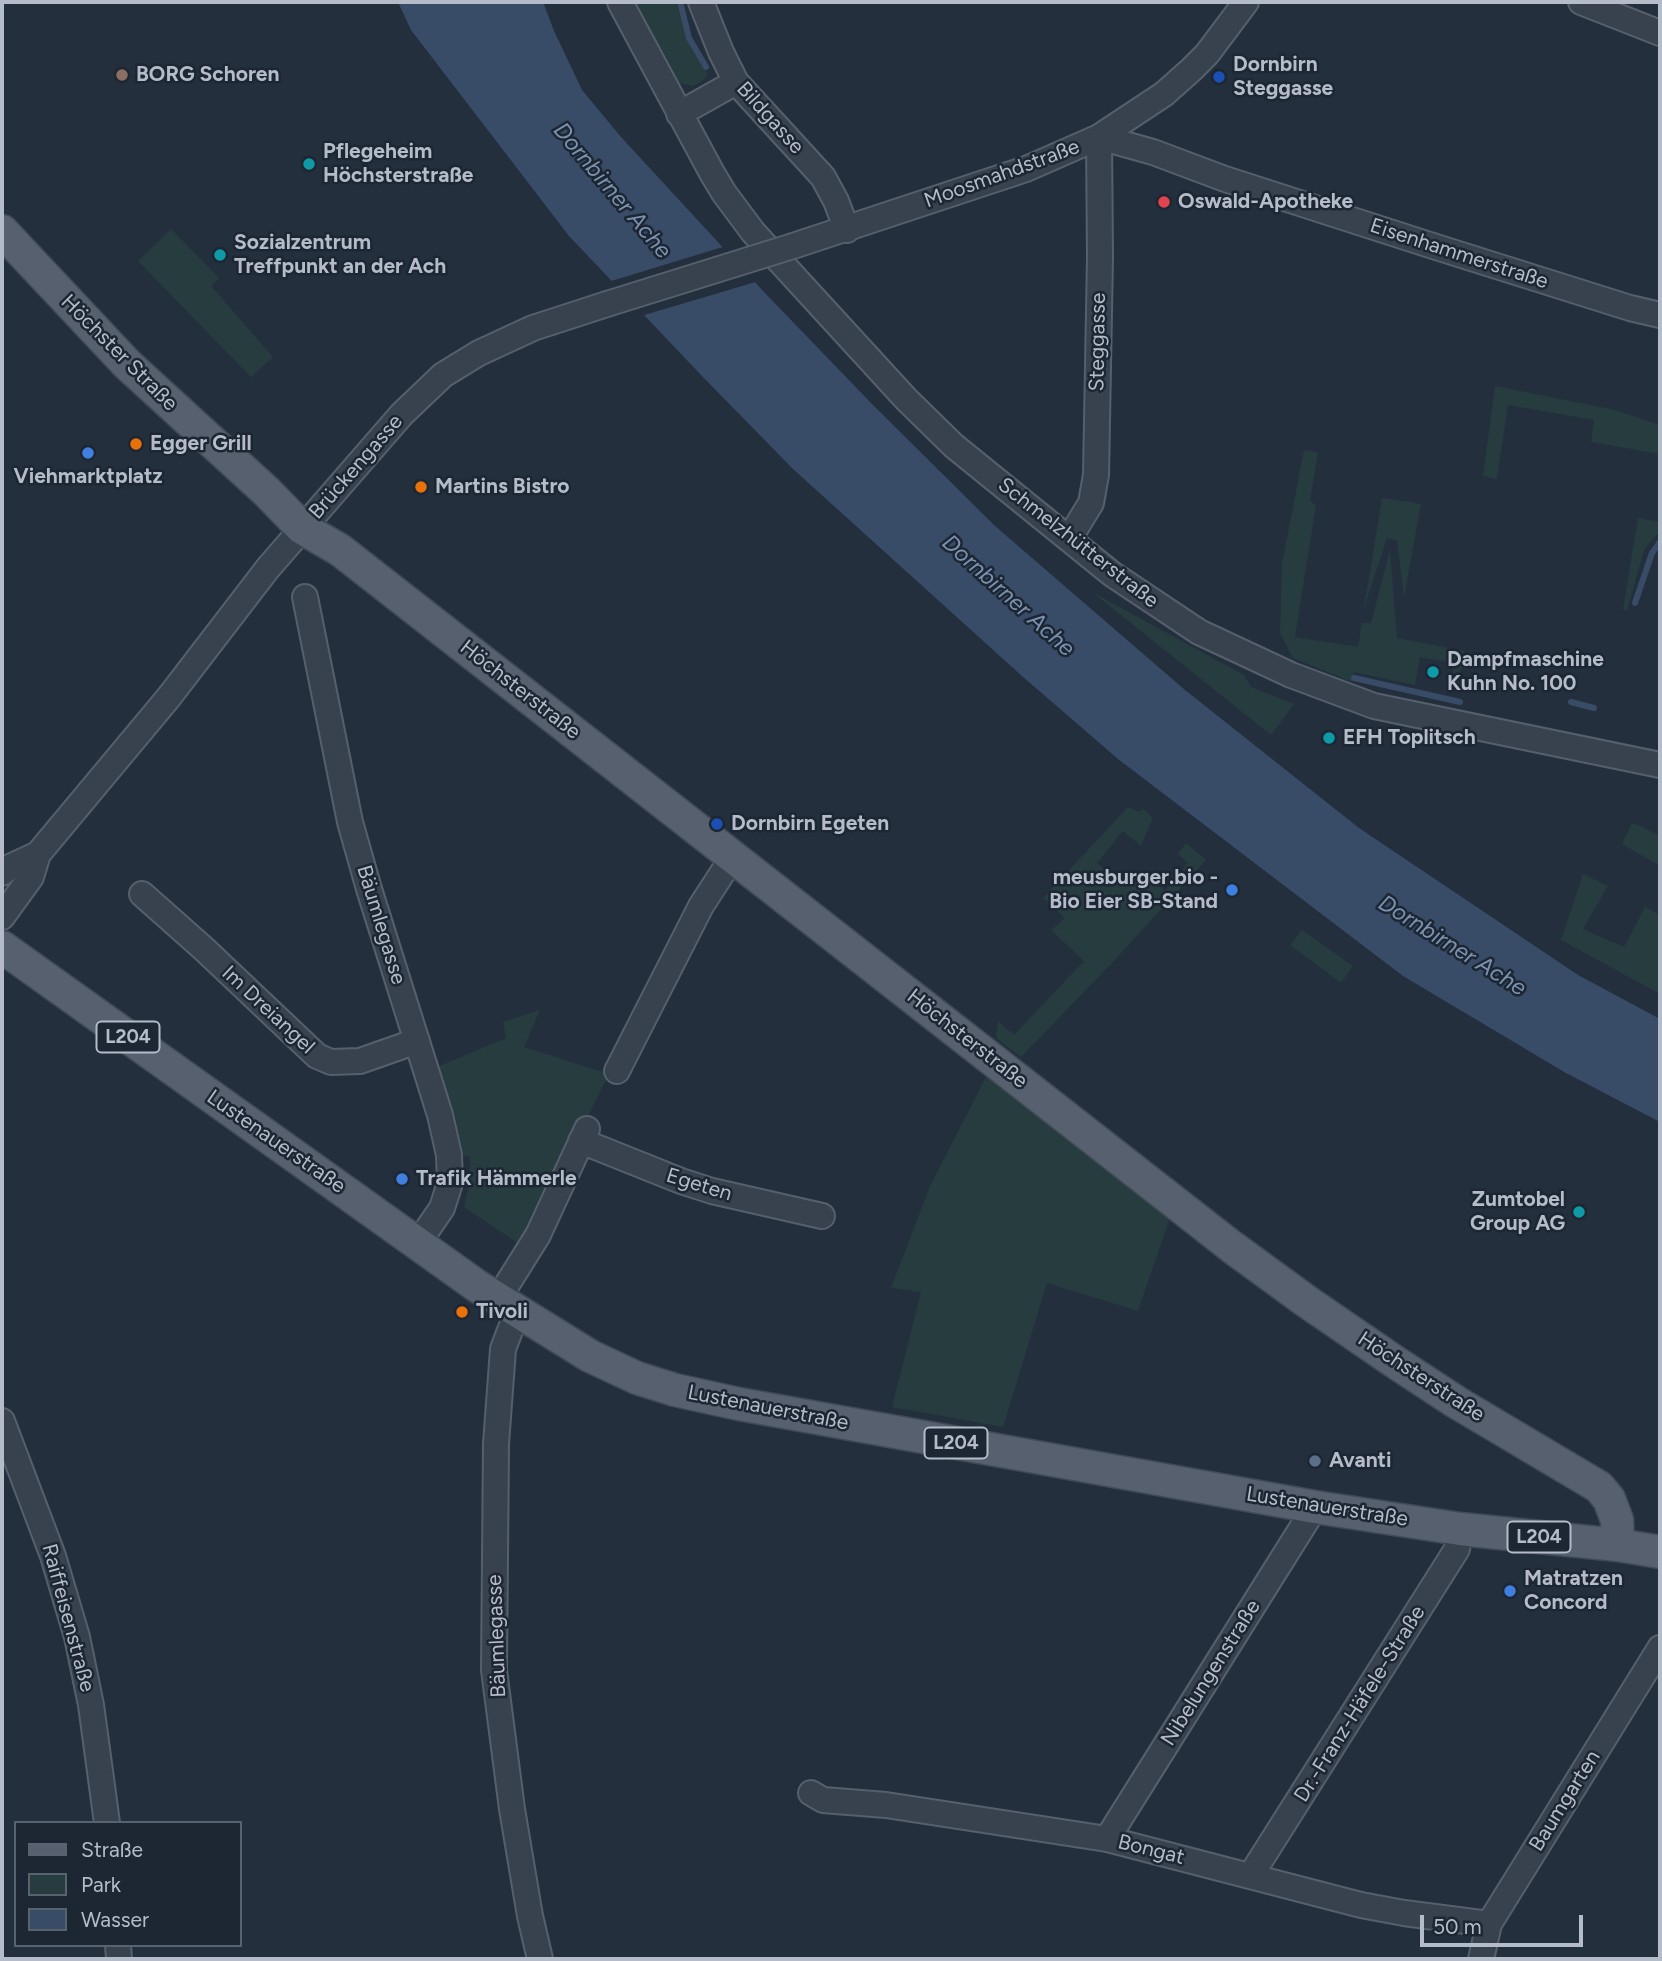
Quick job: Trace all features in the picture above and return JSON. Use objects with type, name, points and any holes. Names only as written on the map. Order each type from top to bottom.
[{"type":"main road","name":"Höchster Straße","points":[[2,231],[127,363],[267,492],[302,528]]},
{"type":"main road","name":"Höchsterstraße","points":[[302,528],[340,550],[1232,1247],[1306,1301],[1456,1402],[1599,1487],[1608,1499],[1617,1520],[1618,1545]]},
{"type":"main road","name":"Lustenauerstraße","points":[[2,947],[507,1306],[590,1356],[637,1378],[675,1390],[739,1404],[1315,1507],[1660,1552]]},
{"type":"street","name":"Schmelzhütterstraße","points":[[620,2],[724,192],[753,232],[906,399],[954,446],[1112,574],[1199,632],[1291,675],[1374,706],[1660,765]]},
{"type":"street","name":"Bildgasse","points":[[701,2],[736,82],[823,177],[836,201],[846,230]]},
{"type":"street","name":"Moosmahdstraße","points":[[793,246],[1026,169],[1100,137],[1164,94],[1191,70],[1227,30],[1246,2]]},
{"type":"street","points":[[1581,2],[1660,33]]},
{"type":"street","points":[[679,114],[736,82]]},
{"type":"street","name":"Eisenhammerstraße","points":[[1100,137],[1590,296],[1660,315]]},
{"type":"street","name":"Steggasse","points":[[1069,539],[1091,503],[1096,475],[1100,137]]},
{"type":"street","name":"Brückengasse","points":[[2,917],[31,877],[38,854],[169,697],[262,575],[402,414],[443,375],[497,343],[533,328],[793,246]]},
{"type":"street","name":"Bäumlegasse","points":[[305,597],[350,822],[442,1124],[449,1155],[450,1182],[442,1208],[418,1243]]},
{"type":"street","name":"Brückengasse","points":[[2,873],[38,854]]},
{"type":"street","points":[[617,1071],[701,906],[732,858]]},
{"type":"street","name":"Im Dreiangel","points":[[142,894],[317,1056],[331,1062],[360,1061],[417,1041]]},
{"type":"street","name":"Egeten","points":[[507,1306],[584,1135],[691,1185],[822,1216]]},
{"type":"street","name":"Bäumlegasse","points":[[507,1306],[496,1444],[494,1670],[512,1809],[540,1959]]},
{"type":"street","name":"Raiffeisenstraße","points":[[2,1420],[53,1556],[77,1637],[91,1705],[107,1821]]},
{"type":"street","name":"Nibelungenstraße","points":[[1107,1839],[1315,1507]]},
{"type":"street","name":"Dr.-Franz-Häfele-Straße","points":[[1251,1875],[1457,1549],[1460,1528]]},
{"type":"street","name":"Baumgarten","points":[[1481,1959],[1489,1924],[1660,1648]]},
{"type":"street","name":"Bongat","points":[[811,1793],[823,1800],[886,1805],[1107,1839],[1361,1905],[1489,1924]]},
{"type":"green space","points":[[633,2],[676,2],[687,39],[708,75],[704,80],[693,86],[674,79]]},
{"type":"green space","points":[[171,229],[219,278],[211,286],[273,357],[251,377],[138,261]]},
{"type":"green space","points":[[1495,386],[1615,410],[1660,425],[1660,454],[1591,442],[1594,420],[1508,405],[1497,479],[1483,476]]},
{"type":"green space","points":[[1304,450],[1318,452],[1310,501],[1316,505],[1295,637],[1358,647],[1362,623],[1371,623],[1390,550],[1397,638],[1464,651],[1459,683],[1451,682],[1454,663],[1420,657],[1415,685],[1354,672],[1352,682],[1293,658],[1280,633],[1282,564]]},
{"type":"green space","points":[[1382,498],[1421,504],[1404,597],[1397,540],[1387,538],[1364,608]]},
{"type":"green space","points":[[1638,518],[1660,522],[1660,533],[1644,550],[1627,611],[1623,609]]},
{"type":"green space","points":[[1092,592],[1244,675],[1251,687],[1294,704],[1271,735]]},
{"type":"green space","points":[[1128,807],[1139,812],[1143,809],[1153,818],[1141,846],[1123,831],[1097,863],[1114,878],[1155,883],[1165,891],[1188,863],[1178,854],[1186,843],[1206,860],[1021,1057],[996,1038],[998,1021],[1014,1035],[1084,961],[1051,930],[1065,918],[1043,898]]},
{"type":"green space","points":[[1632,823],[1660,836],[1660,866],[1622,844]]},
{"type":"green space","points":[[1583,874],[1608,886],[1583,929],[1624,947],[1645,907],[1660,915],[1660,994],[1561,940]]},
{"type":"green space","points":[[1302,930],[1353,966],[1341,983],[1290,945]]},
{"type":"green space","points":[[540,1010],[524,1047],[609,1074],[522,1246],[464,1207],[470,1179],[470,1157],[463,1156],[454,1112],[437,1067],[506,1038],[503,1022]]},
{"type":"green space","points":[[987,1075],[1170,1217],[1138,1311],[1047,1283],[1003,1427],[892,1407],[921,1292],[891,1288],[930,1186]]},
{"type":"water","name":"Dornbirner Ache","points":[[398,2],[543,2],[582,90],[621,137],[764,292],[995,526],[1185,690],[1359,828],[1578,975],[1660,1019],[1660,1122],[1566,1073],[1403,976],[1118,759],[1022,676],[793,469],[569,236],[411,30]]},
{"type":"pier","points":[[726,246],[759,281],[641,316],[608,282]]},
{"type":"waterway","points":[[680,2],[689,38],[706,67]]},
{"type":"waterway","points":[[1635,603],[1652,553],[1660,542]]},
{"type":"waterway","points":[[1354,678],[1460,702]]},
{"type":"waterway","points":[[1571,702],[1594,708]]},
{"type":"place","name":"BORG Schoren","points":[[122,75]]},
{"type":"place","name":"Dornbirn Steggasse","points":[[1219,77]]},
{"type":"place","name":"Pflegeheim Höchsterstraße","points":[[309,164]]},
{"type":"place","name":"Oswald-Apotheke","points":[[1164,202]]},
{"type":"place","name":"Sozialzentrum Treffpunkt an der Ach","points":[[220,255]]},
{"type":"place","name":"Egger Grill","points":[[136,444]]},
{"type":"place","name":"Viehmarktplatz","points":[[88,453]]},
{"type":"place","name":"Martins Bistro","points":[[421,487]]},
{"type":"place","name":"Dampfmaschine Kuhn No. 100","points":[[1433,672]]},
{"type":"place","name":"EFH Toplitsch","points":[[1329,738]]},
{"type":"place","name":"Dornbirn Egeten","points":[[717,824]]},
{"type":"place","name":"meusburger.bio - Bio Eier SB-Stand","points":[[1232,890]]},
{"type":"place","name":"Trafik Hämmerle","points":[[402,1179]]},
{"type":"place","name":"Zumtobel Group AG","points":[[1579,1212]]},
{"type":"place","name":"Tivoli","points":[[462,1312]]},
{"type":"place","name":"Avanti","points":[[1315,1461]]},
{"type":"place","name":"Matratzen Concord","points":[[1510,1591]]}]
